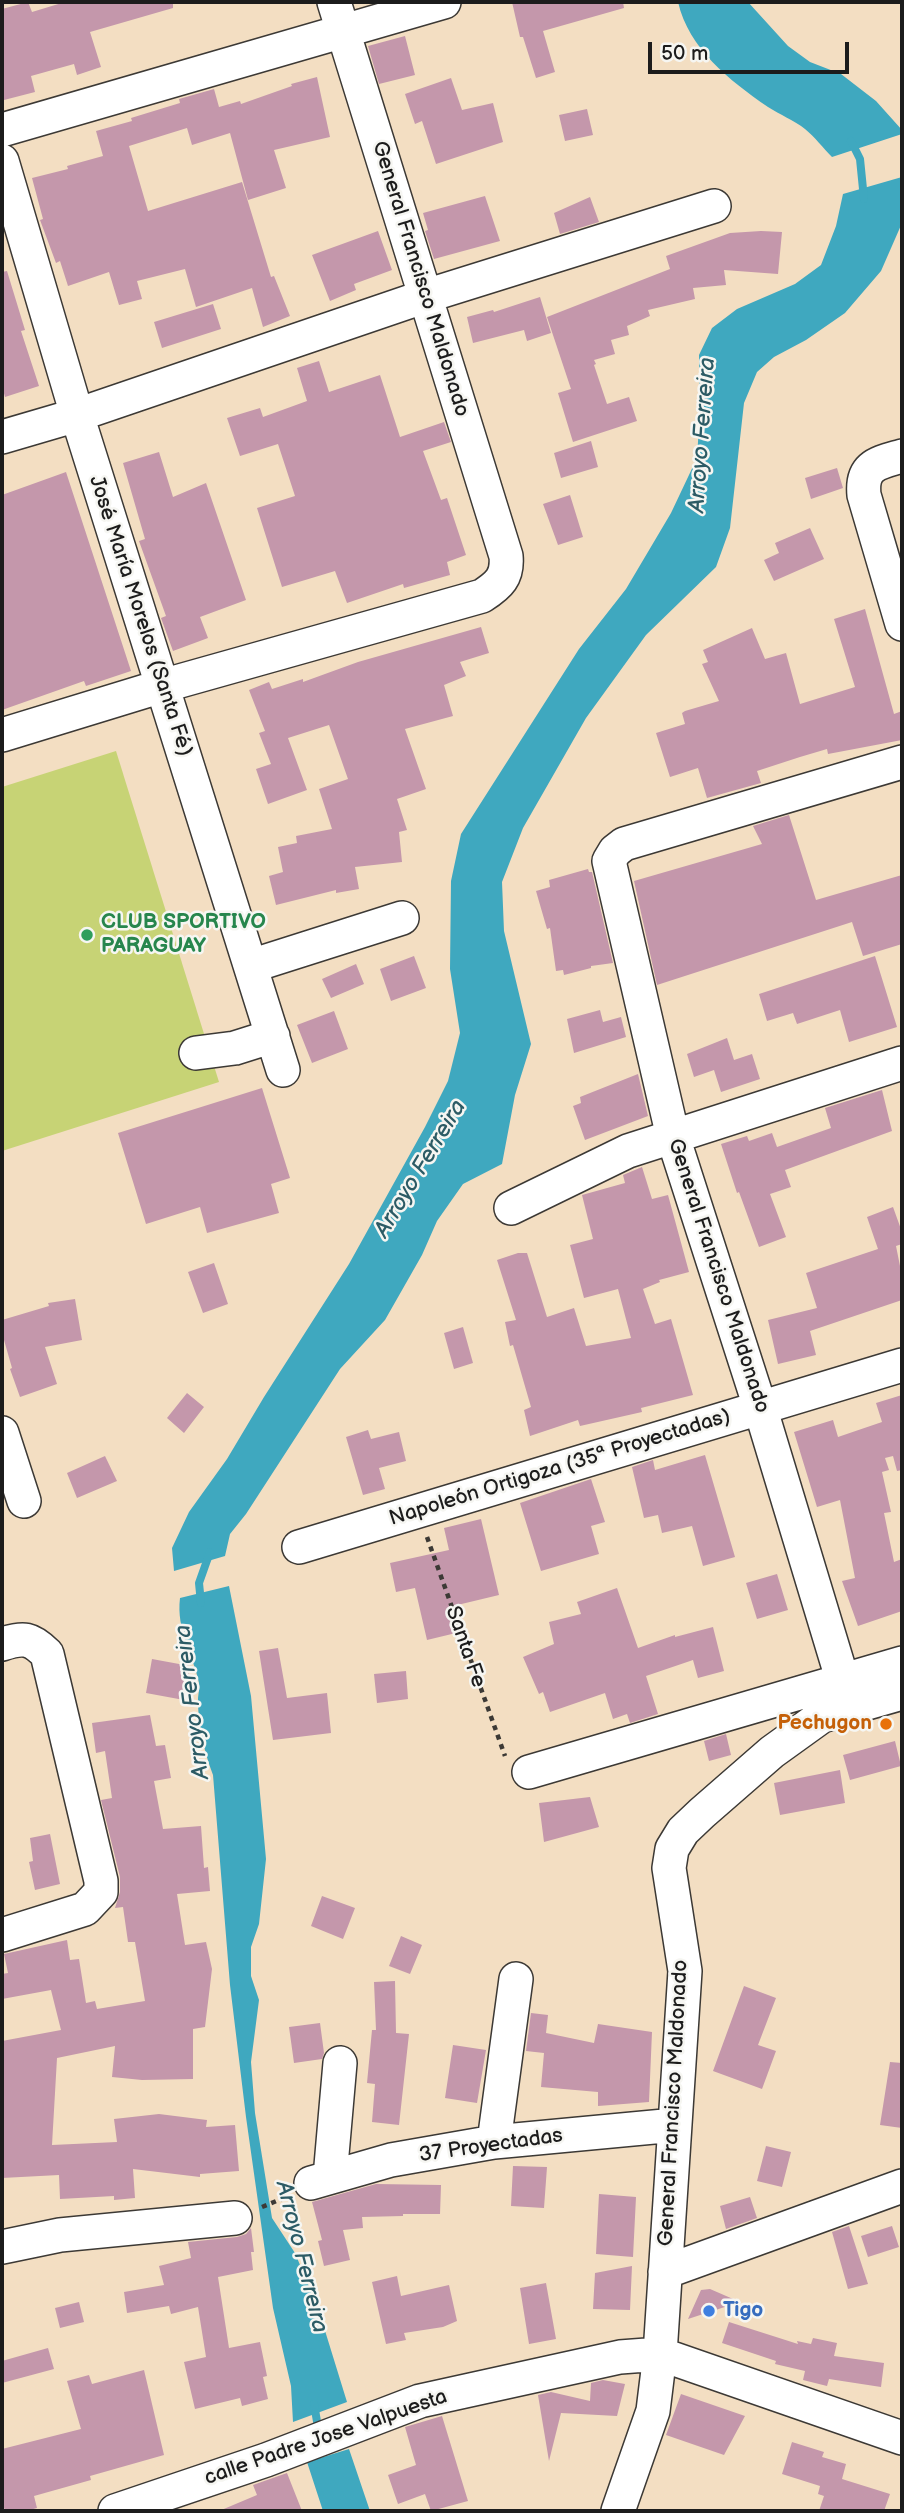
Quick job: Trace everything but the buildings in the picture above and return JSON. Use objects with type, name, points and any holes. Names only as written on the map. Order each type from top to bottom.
[{"type":"street","points":[[2,130],[339,17],[444,2]]},
{"type":"street","name":"General Francisco Maldonado","points":[[162,686],[482,596],[505,576],[506,556],[339,17]]},
{"type":"street","name":"José María Morelos (Santa Fé)","points":[[2,161],[77,415],[283,1070]]},
{"type":"street","points":[[2,437],[77,415],[426,296],[714,206]]},
{"type":"street","points":[[902,456],[879,462],[868,471],[863,481],[864,495],[902,624]]},
{"type":"street","points":[[2,735],[162,686]]},
{"type":"street","name":"General Francisco Maldonado","points":[[618,2511],[653,2411],[660,2354],[685,1971],[669,1868],[672,1849],[683,1832],[702,1813],[772,1752],[838,1702],[760,1408],[673,1137],[609,861],[615,851],[624,844],[902,762]]},
{"type":"street","points":[[251,966],[402,919]]},
{"type":"street","points":[[196,1053],[235,1048],[272,1037]]},
{"type":"street","points":[[511,1208],[628,1152],[902,1063]]},
{"type":"street","name":"Napoleón Ortigoza (35ª Proyectadas)","points":[[299,1548],[902,1365]]},
{"type":"street","points":[[2,1433],[24,1501]]},
{"type":"street","points":[[2,1644],[17,1639],[34,1641],[47,1654],[101,1881],[101,1892],[85,1909],[2,1935]]},
{"type":"street","points":[[838,1702],[902,1663]]},
{"type":"street","points":[[529,1772],[838,1702],[902,1693]]},
{"type":"street","points":[[494,2142],[516,1979]]},
{"type":"street","points":[[312,2184],[340,2063]]},
{"type":"street","name":"37 Proyectadas","points":[[312,2184],[391,2160],[494,2142],[675,2125]]},
{"type":"street","points":[[665,2272],[902,2186]]},
{"type":"street","points":[[2,2247],[60,2235],[247,2213]]},
{"type":"street","name":"calle Padre Jose Valpuesta","points":[[115,2511],[266,2460],[420,2401],[620,2357],[660,2354],[902,2438]]},
{"type":"path","name":"Santa Fe","points":[[418,1510],[501,1750],[512,1765],[529,1772]]},
{"type":"path","points":[[247,2213],[312,2184]]},
{"type":"green space","name":"CLUB SPORTIVO PARAGUAY","points":[[116,751],[219,1082],[2,1151],[2,787]]},
{"type":"water","points":[[678,2],[748,2],[788,46],[810,62],[841,74],[876,101],[902,130],[902,134],[832,157],[805,129],[753,97],[712,62],[691,34]]},
{"type":"water","points":[[902,177],[902,223],[881,271],[845,313],[806,340],[774,357],[757,372],[744,403],[730,528],[716,567],[646,635],[586,718],[523,828],[502,882],[504,931],[531,1044],[515,1095],[502,1164],[463,1184],[437,1221],[422,1255],[385,1320],[340,1369],[246,1514],[230,1534],[225,1556],[174,1571],[172,1548],[189,1512],[227,1459],[349,1264],[448,1081],[460,1033],[450,969],[451,881],[461,834],[579,649],[626,589],[671,513],[697,458],[699,355],[712,328],[737,309],[795,284],[821,265],[836,226],[843,194]]},
{"type":"water","points":[[229,1586],[251,1696],[266,1859],[259,1924],[251,1947],[251,1976],[259,2000],[251,2062],[255,2113],[272,2218],[295,2253],[318,2308],[347,2402],[293,2422],[291,2386],[273,2308],[246,2117],[230,1985],[213,1775],[200,1729],[199,1683],[179,1610],[180,1598]]},
{"type":"water","points":[[349,2449],[370,2511],[323,2511],[307,2462]]},
{"type":"waterway","name":"Arroyo Ferreira","points":[[851,141],[860,159],[864,199]]},
{"type":"waterway","name":"Arroyo Ferreira","points":[[201,1603],[199,1583],[210,1552]]},
{"type":"waterway","name":"Arroyo Ferreira","points":[[314,2404],[319,2433]]},
{"type":"place","name":"CLUB SPORTIVO PARAGUAY","points":[[87,935]]},
{"type":"place","name":"Pechugon","points":[[886,1724]]},
{"type":"place","name":"Tigo","points":[[709,2311]]}]
